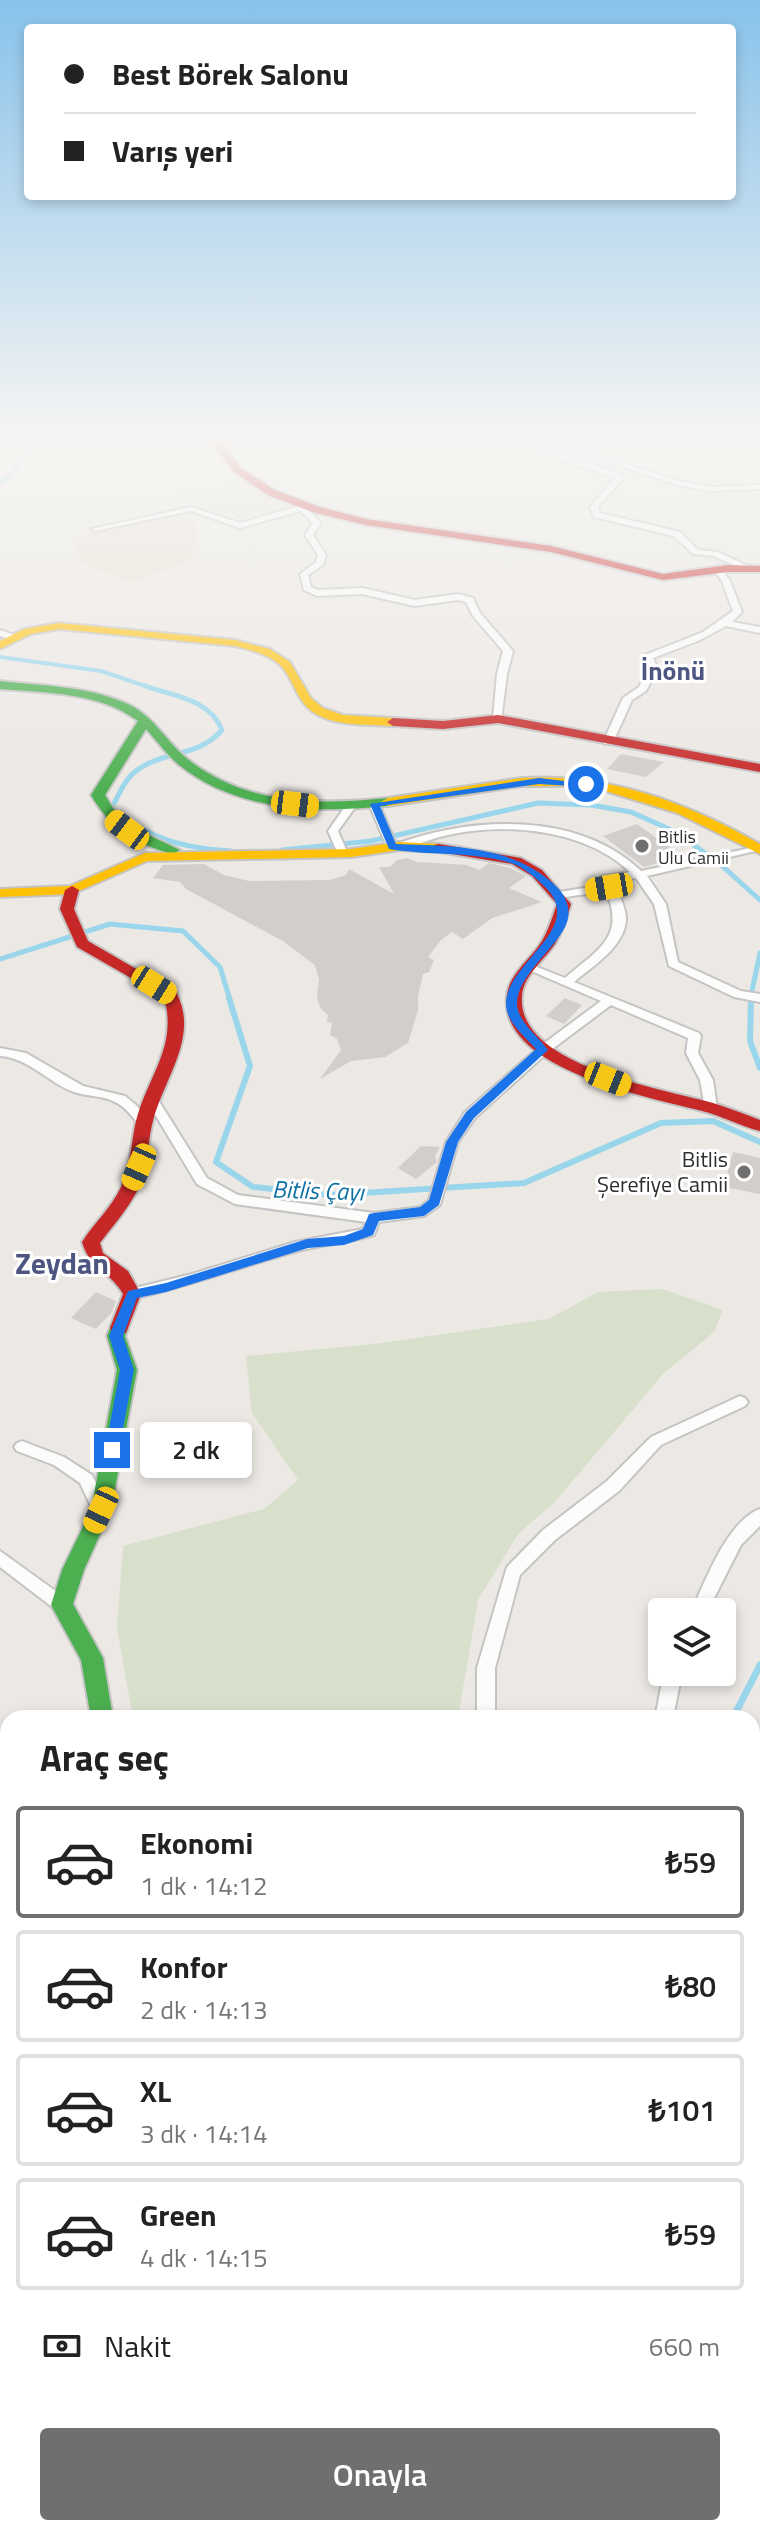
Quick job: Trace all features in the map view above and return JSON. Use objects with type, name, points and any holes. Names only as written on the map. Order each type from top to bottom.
[{"type":"street","points":[[321,559],[304,574],[307,588],[317,593],[370,592],[415,603],[458,597],[470,600],[476,614],[508,651],[502,674],[498,719]]},
{"type":"street","points":[[595,559],[665,577],[753,568]]},
{"type":"street","points":[[729,559],[753,568]]},
{"type":"street","points":[[608,742],[628,698],[643,689],[653,669],[648,657],[680,647],[726,623],[738,612],[726,581],[718,570]]},
{"type":"street","points":[[726,623],[760,630]]},
{"type":"street","points":[[4,638],[33,628],[59,626],[235,643],[266,651],[286,664],[306,700],[319,711],[341,719],[443,725],[498,719],[760,768]]},
{"type":"street","points":[[0,685],[100,698],[125,707],[154,726],[185,765],[212,782],[253,797],[313,807],[351,806],[539,781],[586,784],[624,792],[693,814],[758,849]]},
{"type":"street","points":[[145,720],[98,795],[104,813],[150,845],[192,855]]},
{"type":"street","points":[[374,804],[392,842]]},
{"type":"street","points":[[340,848],[333,831],[351,806]]},
{"type":"street","points":[[0,893],[72,890],[145,857],[247,857],[392,842],[466,828],[556,833],[606,848],[641,874],[660,905],[673,964],[738,994],[760,998]]},
{"type":"street","points":[[392,842],[458,849],[516,861],[537,873],[559,895],[564,904],[561,926],[528,967],[511,1003],[517,1020],[552,1057],[636,1091],[711,1108],[760,1126]]},
{"type":"street","points":[[566,983],[609,943],[617,931],[620,919],[606,879],[758,849]]},
{"type":"street","points":[[559,895],[609,887]]},
{"type":"street","points":[[62,1605],[73,1570],[101,1510],[127,1370],[116,1336],[132,1294],[122,1276],[95,1256],[91,1242],[101,1222],[127,1193],[139,1167],[144,1122],[175,1050],[179,1017],[171,995],[82,944],[67,909],[72,890]]},
{"type":"street","points":[[528,967],[695,1036],[690,1046],[693,1063],[705,1077],[711,1108]]},
{"type":"street","points":[[153,1101],[202,1181],[235,1199],[374,1218],[424,1211],[435,1202],[452,1142],[470,1115],[543,1050],[609,1001]]},
{"type":"street","points":[[0,1052],[11,1052],[35,1062],[52,1077],[80,1089],[116,1097],[130,1105],[144,1122]]},
{"type":"street","points":[[132,1294],[166,1288],[307,1243],[357,1236],[369,1232],[374,1218]]},
{"type":"street","points":[[486,1710],[486,1668],[513,1572],[549,1535],[613,1486],[656,1441],[740,1402]]},
{"type":"street","points":[[22,1447],[59,1461],[86,1479],[101,1510]]},
{"type":"street","points":[[706,1598],[735,1540],[760,1516]]},
{"type":"street","points":[[0,1558],[62,1605],[89,1645],[100,1678],[102,1710]]},
{"type":"street","points":[[666,1710],[670,1686]]},
{"type":"shaded area","points":[[80,559],[192,559],[131,582],[81,563]]},
{"type":"green space","points":[[662,1289],[723,1310],[714,1332],[664,1373],[554,1503],[518,1534],[478,1600],[459,1710],[132,1710],[117,1628],[123,1546],[264,1509],[298,1480],[252,1413],[246,1356],[374,1344],[549,1319],[598,1292]]},
{"type":"building","points":[[621,754],[664,762],[646,777],[607,769]]},
{"type":"building","name":"Bitlis Ulu Camii","points":[[637,824],[682,856],[644,867],[603,836]]},
{"type":"building","points":[[407,858],[416,862],[467,865],[479,870],[489,863],[510,868],[526,876],[509,888],[542,902],[492,918],[463,939],[452,932],[441,940],[428,957],[434,960],[429,972],[423,974],[418,1010],[408,1043],[385,1057],[351,1061],[320,1079],[341,1050],[337,1039],[330,1035],[332,1023],[327,1022],[328,1015],[317,999],[319,980],[315,965],[283,941],[186,889],[180,882],[153,878],[163,865],[204,864],[224,875],[249,881],[330,880],[346,875],[349,869],[394,894],[379,867],[390,867],[397,860]]},
{"type":"building","points":[[565,998],[582,1005],[564,1024],[546,1016]]},
{"type":"building","points":[[421,1146],[440,1147],[435,1156],[437,1162],[416,1179],[398,1168]]},
{"type":"building","name":"Bitlis Şerefiye Camii","points":[[733,1152],[760,1158],[760,1194],[724,1187]]},
{"type":"building","points":[[96,1292],[116,1301],[112,1312],[96,1329],[71,1318]]},
{"type":"waterway","points":[[0,657],[101,671],[146,686]]},
{"type":"waterway","points":[[146,686],[200,705],[209,711],[222,730],[202,745],[146,764],[136,771],[111,809],[140,828],[168,840],[231,851]]},
{"type":"waterway","points":[[146,686],[151,688]]},
{"type":"waterway","points":[[282,850],[371,841],[538,803],[591,805],[631,812],[676,832],[720,864],[760,900]]},
{"type":"waterway","name":"Bitlis Çayı","points":[[0,959],[110,924],[183,931],[220,967],[230,1000]]},
{"type":"waterway","points":[[750,1000],[760,953]]},
{"type":"waterway","name":"Bitlis Çayı","points":[[229,998],[250,1066],[216,1162],[253,1187],[329,1195],[524,1183],[661,1123],[713,1121],[760,1142]]},
{"type":"waterway","points":[[751,998],[750,1041],[760,1068]]},
{"type":"waterway","name":"Bitlis Çayı","points":[[737,1710],[760,1665]]},
{"type":"traffic: fast","points":[[0,685],[81,694],[126,708],[143,719],[183,762],[205,778],[255,797],[308,805],[388,802]]},
{"type":"traffic: fast","points":[[145,720],[98,795],[111,816],[129,831],[173,850]]},
{"type":"traffic: fast","points":[[101,1710],[92,1658],[62,1605],[73,1570],[101,1510],[127,1370],[116,1336],[119,1328]]},
{"type":"traffic: slow","points":[[0,646],[28,631],[59,626],[235,643],[266,651],[286,664],[306,700],[319,711],[341,719],[393,722]]},
{"type":"traffic: slow","points":[[388,802],[522,782],[599,785],[682,810],[760,850]]},
{"type":"traffic: slow","points":[[0,893],[72,890],[145,857],[351,853],[400,846],[439,848]]},
{"type":"traffic: jam","points":[[593,559],[663,577],[728,568],[760,569]]},
{"type":"traffic: jam","points":[[393,722],[443,725],[498,719],[760,768]]},
{"type":"traffic: jam","points":[[439,848],[516,861],[537,873],[564,904],[551,938],[514,995],[517,1019],[532,1040],[558,1058],[589,1073],[715,1109],[760,1126]]},
{"type":"traffic: jam","points":[[72,890],[67,909],[82,944],[171,995],[176,1013],[175,1044],[145,1119],[135,1174],[128,1192],[91,1242],[95,1256],[122,1276],[132,1294],[119,1328]]},
{"type":"place","name":"Bitlis Ulu Camii","points":[[642,846]]},
{"type":"place","name":"Bitlis Şerefiye Camii","points":[[744,1172]]},
{"type":"district","name":"İnönü","points":[[673,670]]},
{"type":"district","name":"Zeydan","points":[[62,1263]]},
{"type":"route","points":[[112,1450],[127,1370],[116,1336],[132,1294],[166,1288],[232,1264],[307,1243],[344,1240],[369,1232],[374,1218],[424,1211],[435,1202],[452,1142],[470,1115],[543,1050],[517,1020],[511,1003],[524,973],[561,926],[564,904],[559,895],[537,873],[516,861],[458,849],[392,847],[374,804],[401,803],[539,781],[586,784]]}]
